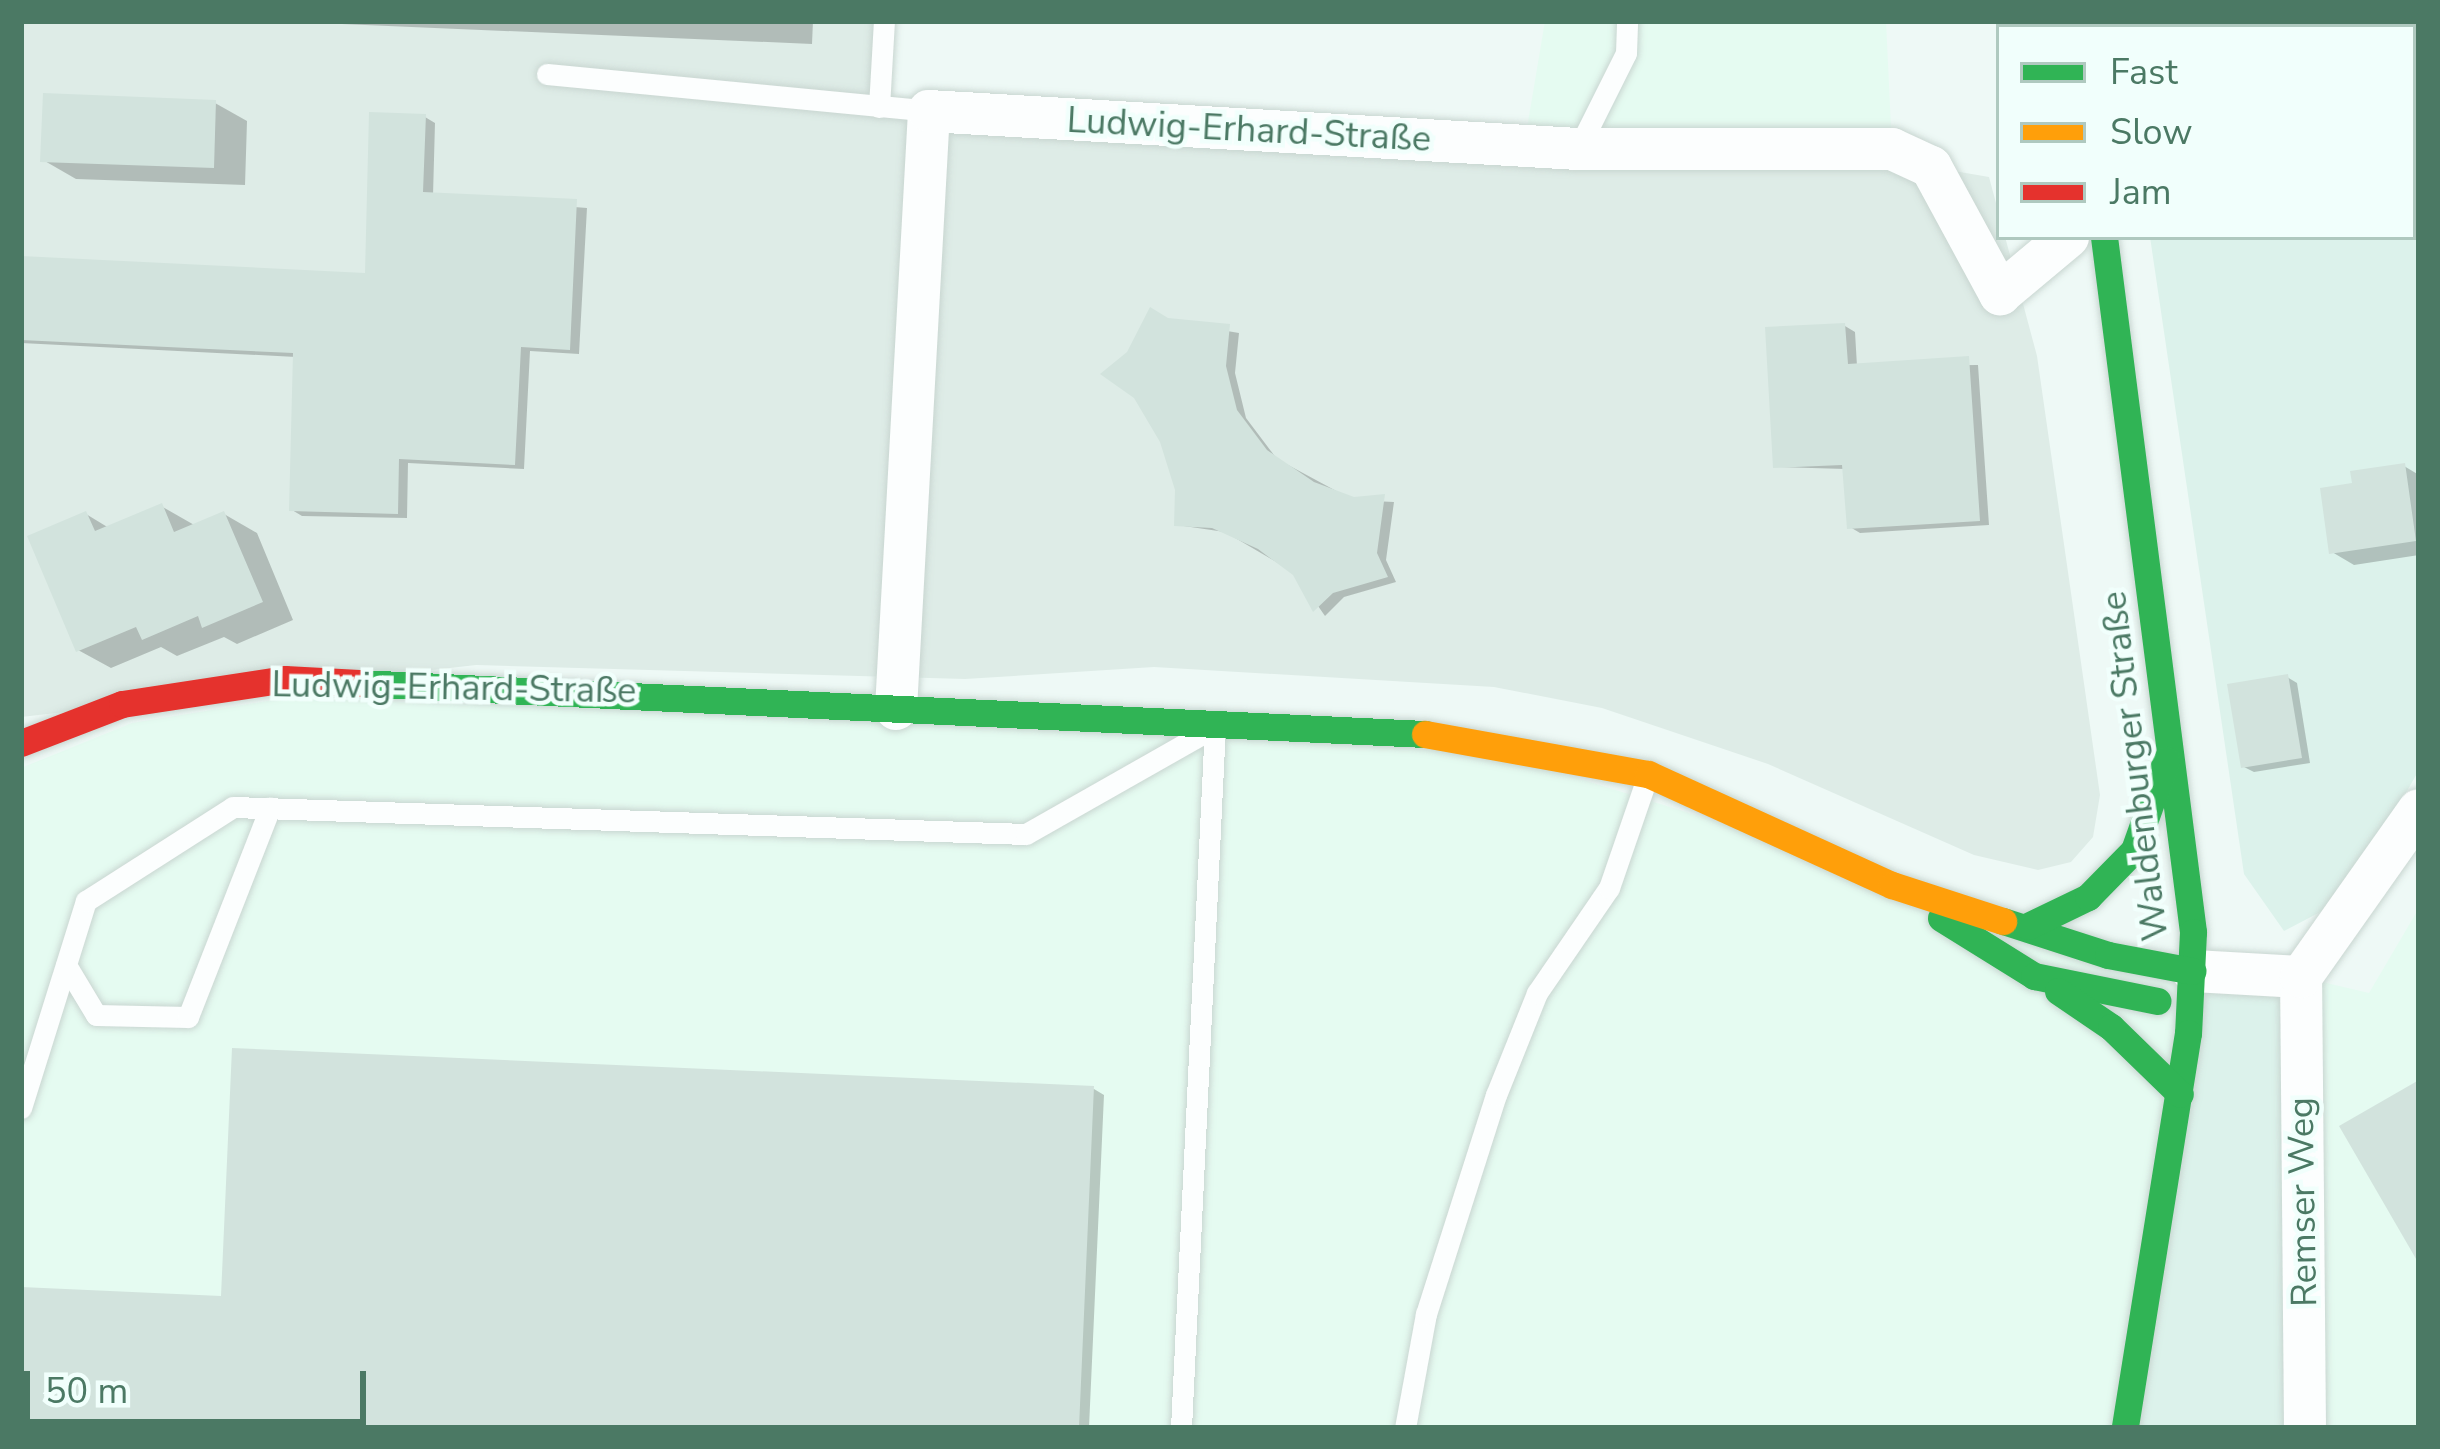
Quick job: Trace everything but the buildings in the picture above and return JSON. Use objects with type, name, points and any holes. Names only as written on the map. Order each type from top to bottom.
[{"type":"street","name":"Ludwig-Erhard-Straße","points":[[929,111],[1578,149],[1892,149],[1931,166],[2000,294],[2064,240]]},
{"type":"street","points":[[896,709],[929,111]]},
{"type":"street","name":"Waldenburger Straße","points":[[2104,240],[2192,889],[2192,987],[2180,1094],[2126,1428]]},
{"type":"street","name":"Ludwig-Erhard-Straße","points":[[21,743],[122,704],[285,679],[474,682],[896,709],[1440,735],[1648,774],[1892,885],[2028,926],[2192,987]]},
{"type":"street","points":[[2028,926],[2088,897],[2134,850],[2172,739]]},
{"type":"street","points":[[2192,987],[2301,976],[2419,810]]},
{"type":"street","name":"Ludwig-Erhard-Straße","points":[[1892,885],[2034,976],[2192,987]]},
{"type":"street","points":[[2034,976],[2111,1027],[2180,1094]]},
{"type":"street","name":"Remser Weg","points":[[2301,976],[2306,1428]]},
{"type":"lane","points":[[879,107],[884,21]]},
{"type":"lane","points":[[1578,149],[1626,53],[1627,21]]},
{"type":"lane","points":[[547,74],[929,111]]},
{"type":"lane","points":[[21,1108],[86,901],[233,807],[1026,834],[1215,724]]},
{"type":"lane","points":[[1181,1428],[1215,724]]},
{"type":"lane","points":[[1405,1428],[1426,1314],[1496,1096],[1537,993],[1609,888],[1648,774]]},
{"type":"lane","points":[[66,965],[96,1015],[188,1017],[270,808]]},
{"type":"shaded area","points":[[21,21],[884,21],[879,106],[1931,167],[1989,177],[1996,203],[1996,240],[2006,240],[2037,356],[2100,795],[2093,837],[2071,862],[2038,870],[1974,855],[1768,764],[1602,708],[1494,687],[1154,667],[965,679],[476,665],[21,717]]},
{"type":"shaded area","points":[[1545,21],[1886,21],[1892,149],[1524,146]]},
{"type":"shaded area","points":[[2119,21],[2419,21],[2419,770],[2345,899],[2284,931],[2244,874],[2150,240],[2416,240],[2416,24]]},
{"type":"shaded area","points":[[286,698],[1440,735],[2193,971],[2125,1428],[21,1428],[21,768],[132,723]]},
{"type":"shaded area","points":[[2419,908],[2419,1428],[2305,1428],[2301,977],[2369,993]]},
{"type":"shaded area","points":[[2193,971],[2301,977],[2312,1428],[2125,1428]]},
{"type":"traffic: fast","points":[[2104,240],[2193,932],[2188,1033],[2125,1428]]},
{"type":"traffic: fast","points":[[359,683],[1425,734]]},
{"type":"traffic: fast","points":[[2028,926],[2088,897],[2134,850],[2166,760]]},
{"type":"traffic: fast","points":[[1941,918],[2034,976],[2158,1001]]},
{"type":"traffic: fast","points":[[2003,921],[2108,955],[2193,971]]},
{"type":"traffic: fast","points":[[2058,991],[2111,1027],[2180,1094]]},
{"type":"traffic: slow","points":[[1425,734],[1648,774],[1892,885],[2003,921]]},
{"type":"traffic: jam","points":[[21,743],[122,704],[285,679],[359,683]]}]
